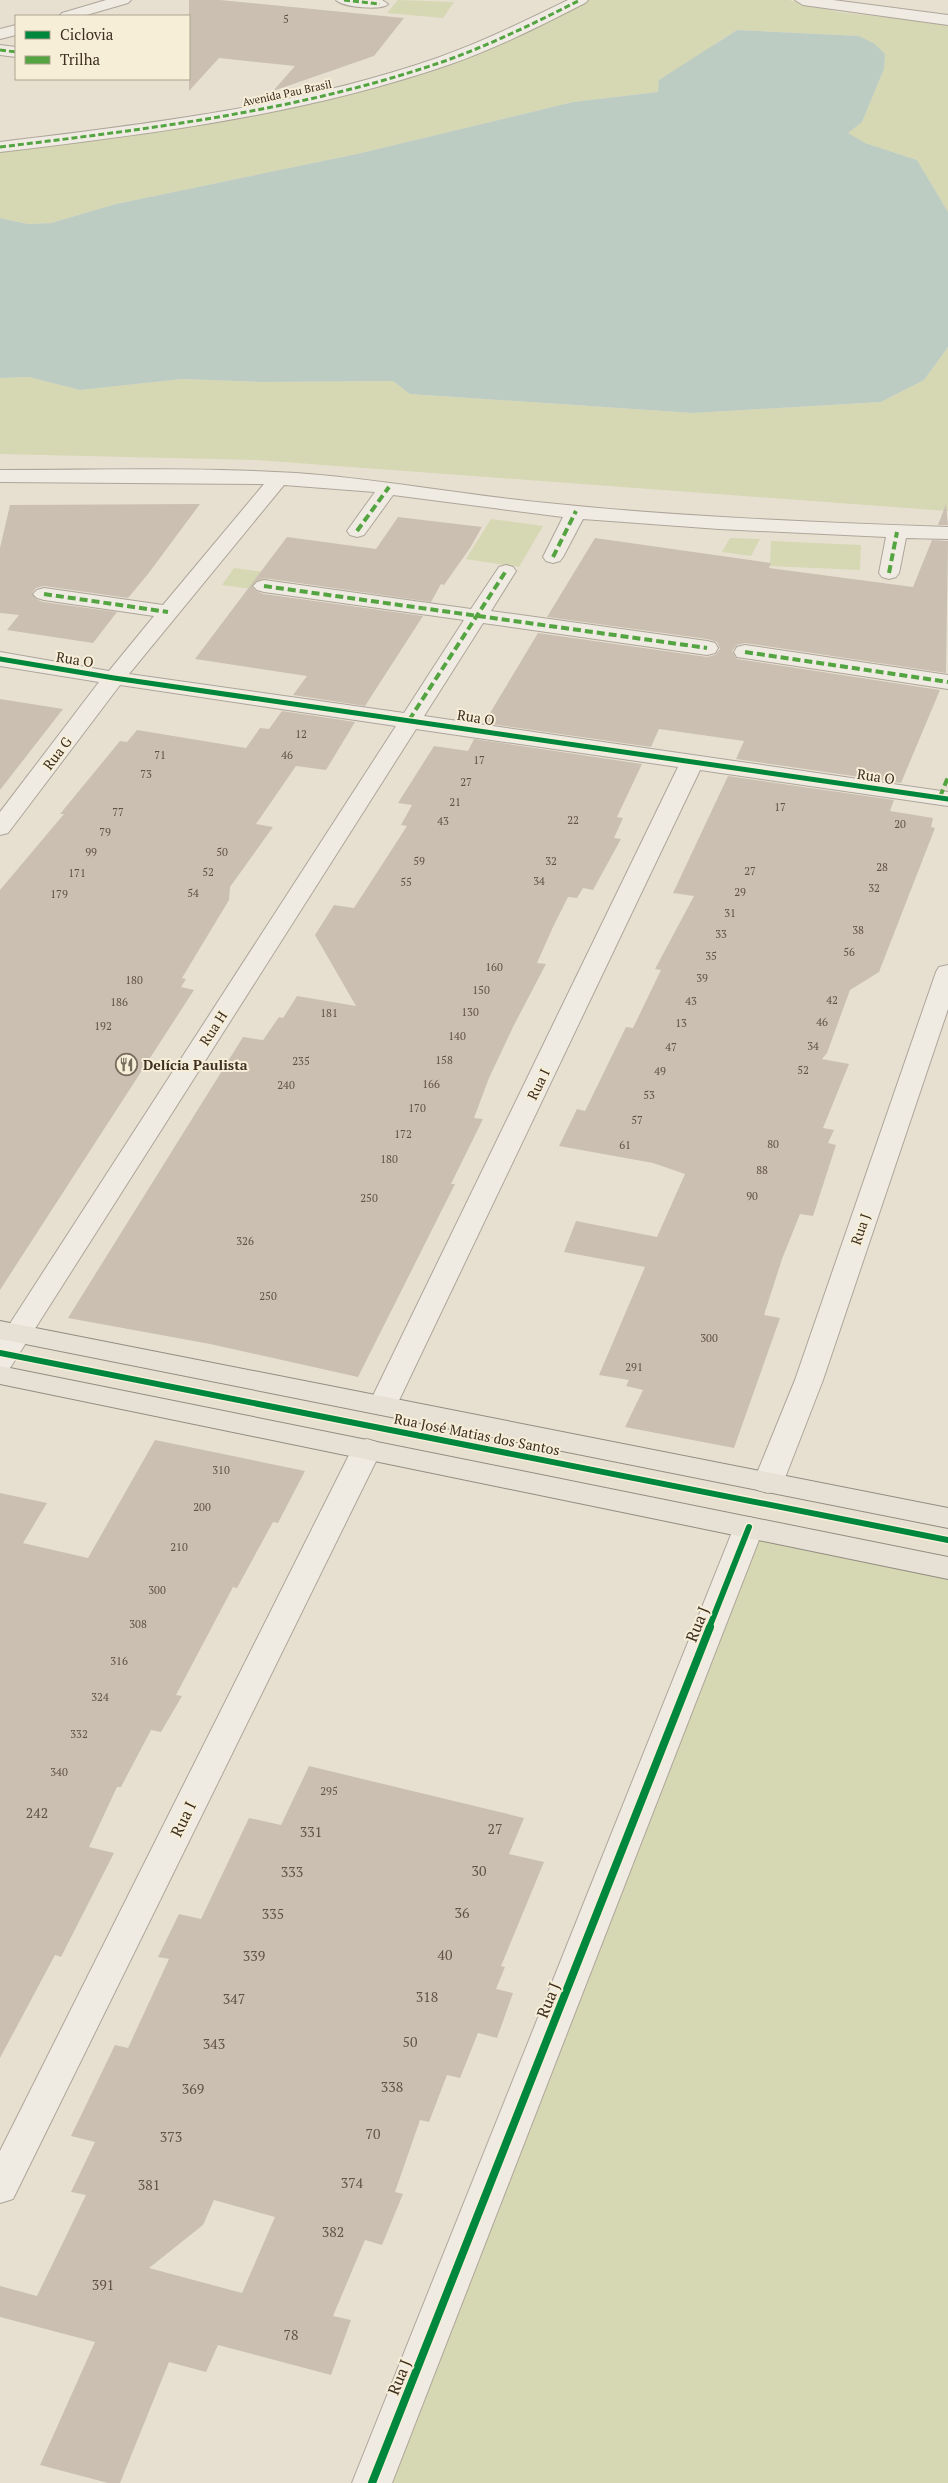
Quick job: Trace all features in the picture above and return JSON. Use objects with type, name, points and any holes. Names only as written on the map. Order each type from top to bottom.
[{"type":"main road","name":"Rua José Matias dos Santos","points":[[9,1332],[948,1518]]},
{"type":"main road","points":[[0,1375],[948,1568]]},
{"type":"street","points":[[70,15],[123,0]]},
{"type":"street","points":[[344,0],[380,4]]},
{"type":"street","name":"Avenida Pau Brasil","points":[[0,138],[158,117],[313,89],[493,34],[561,0]]},
{"type":"street","points":[[0,147],[214,119],[321,96],[397,76],[505,38],[580,0]]},
{"type":"street","points":[[803,0],[948,20]]},
{"type":"street","points":[[868,0],[948,10]]},
{"type":"street","points":[[0,34],[15,30]]},
{"type":"street","points":[[0,50],[15,52]]},
{"type":"street","points":[[0,476],[280,478],[388,487],[490,503],[683,520],[948,534]]},
{"type":"street","name":"Rua G","points":[[0,828],[114,678],[280,478]]},
{"type":"street","points":[[357,531],[388,487]]},
{"type":"street","points":[[553,557],[576,511]]},
{"type":"street","points":[[888,573],[897,532]]},
{"type":"street","name":"Rua H","points":[[0,1361],[9,1332],[506,571]]},
{"type":"street","points":[[264,586],[478,614],[707,648]]},
{"type":"street","points":[[44,594],[168,612]]},
{"type":"street","points":[[746,652],[948,682]]},
{"type":"street","name":"Rua O","points":[[0,659],[114,678],[692,762],[945,791]]},
{"type":"street","name":"Rua I","points":[[383,1406],[692,762]]},
{"type":"street","name":"Rua J","points":[[768,1483],[812,1371],[948,972]]},
{"type":"street","name":"Rua I","points":[[0,2188],[366,1449]]},
{"type":"street","name":"Rua J","points":[[372,2483],[749,1528]]},
{"type":"green space","points":[[398,0],[454,2],[443,18],[387,13]]},
{"type":"green space","points":[[580,0],[789,0],[838,12],[948,24],[948,212],[917,160],[865,143],[847,133],[862,122],[884,69],[885,54],[859,36],[737,30],[716,43],[658,92],[573,102],[357,154],[116,204],[51,223],[28,224],[0,218],[0,147],[266,109],[467,51]]},
{"type":"green space","points":[[948,347],[948,511],[256,460],[0,454],[0,378],[29,377],[80,390],[182,379],[263,382],[393,381],[410,394],[693,413],[881,402],[924,380]]},
{"type":"green space","points":[[491,519],[543,526],[519,567],[466,559]]},
{"type":"green space","points":[[730,538],[760,539],[751,556],[722,552]]},
{"type":"green space","points":[[771,541],[861,545],[860,570],[770,566]]},
{"type":"green space","points":[[234,568],[272,573],[260,590],[222,585]]},
{"type":"green space","points":[[749,1527],[948,1568],[948,2483],[372,2483]]},
{"type":"shaded area","points":[[737,30],[859,36],[875,44],[885,54],[884,69],[862,122],[848,133],[865,143],[917,160],[948,212],[948,347],[924,380],[881,402],[693,413],[410,394],[393,381],[263,382],[182,379],[80,390],[29,377],[0,378],[0,218],[28,224],[51,223],[116,204],[357,154],[573,102],[658,92],[659,80]]},
{"type":"building","points":[[189,0],[220,0],[404,18],[374,56],[273,91],[295,66],[219,58],[189,91]]},
{"type":"building","points":[[200,504],[128,598],[44,586],[36,588],[32,593],[36,599],[43,602],[117,612],[93,643],[7,630],[19,615],[0,613],[0,548],[10,505]]},
{"type":"building","points":[[946,504],[948,525],[938,525]]},
{"type":"building","points":[[398,517],[482,527],[470,548],[444,585],[441,584],[431,602],[264,578],[256,581],[251,586],[256,591],[264,594],[423,616],[365,706],[293,695],[307,676],[195,659],[287,537],[376,549]]},
{"type":"building","points":[[595,538],[771,563],[769,568],[913,587],[932,540],[948,541],[946,673],[745,643],[737,645],[732,651],[737,659],[940,690],[901,783],[736,759],[744,741],[659,729],[651,747],[484,723],[538,633],[707,657],[715,655],[720,649],[717,642],[707,639],[547,617]]},
{"type":"building","points":[[0,699],[63,709],[0,790]]},
{"type":"building","points":[[282,711],[355,722],[326,770],[296,766],[256,824],[273,827],[230,887],[229,900],[182,978],[186,979],[181,987],[194,990],[0,1290],[0,890],[64,814],[60,814],[120,741],[127,742],[137,730],[246,748],[260,728],[269,729]]},
{"type":"building","points":[[474,739],[642,764],[617,817],[623,818],[614,838],[621,839],[593,890],[583,888],[577,898],[568,897],[553,927],[537,963],[546,964],[489,1078],[474,1118],[483,1119],[451,1184],[455,1184],[358,1377],[210,1344],[68,1318],[243,1037],[263,1040],[279,1017],[283,1018],[297,996],[356,1006],[315,935],[334,905],[354,908],[407,826],[401,825],[412,805],[398,803],[434,746],[468,751]]},
{"type":"building","points":[[728,776],[894,800],[890,811],[933,818],[931,827],[935,828],[879,972],[850,990],[827,1053],[822,1059],[849,1064],[823,1128],[834,1130],[828,1143],[836,1145],[813,1216],[800,1214],[782,1259],[764,1315],[780,1318],[734,1448],[625,1427],[643,1390],[626,1386],[629,1380],[599,1375],[645,1267],[564,1252],[576,1221],[657,1237],[685,1174],[653,1163],[559,1146],[577,1109],[585,1111],[626,1027],[633,1028],[661,970],[655,969],[694,896],[673,893]]},
{"type":"building","points":[[155,1440],[305,1471],[278,1523],[273,1522],[237,1588],[233,1587],[176,1695],[182,1696],[161,1732],[151,1730],[121,1787],[117,1787],[89,1847],[114,1853],[61,1957],[55,1955],[0,2058],[0,1493],[47,1503],[23,1543],[88,1558]]},
{"type":"building","points":[[309,1766],[524,1818],[509,1854],[544,1862],[501,1966],[505,1967],[496,1989],[513,1993],[497,2038],[478,2033],[460,2078],[447,2075],[429,2122],[420,2120],[395,2192],[403,2194],[382,2245],[365,2240],[333,2316],[351,2320],[331,2375],[218,2345],[206,2372],[169,2362],[120,2483],[108,2483],[40,2465],[95,2342],[0,2317],[0,2286],[37,2296],[86,2195],[71,2192],[95,2142],[71,2136],[115,2045],[128,2048],[169,1959],[158,1957],[179,1914],[201,1919],[249,1818],[281,1825]],"holes":[[[214,2200],[275,2217],[242,2293],[149,2268],[203,2225]]]},
{"type":"marked path","points":[[344,0],[380,4]]},
{"type":"marked path","points":[[0,147],[149,128],[224,116],[298,102],[371,84],[443,62],[513,34],[580,0]]},
{"type":"marked path","points":[[0,50],[15,52]]},
{"type":"marked path","points":[[357,531],[389,487]]},
{"type":"marked path","points":[[553,557],[576,511]]},
{"type":"marked path","points":[[889,573],[897,532]]},
{"type":"marked path","points":[[409,720],[506,571]]},
{"type":"marked path","points":[[264,586],[707,648]]},
{"type":"marked path","points":[[44,594],[168,612]]},
{"type":"marked path","points":[[745,652],[948,682]]},
{"type":"marked path","points":[[940,797],[948,777]]},
{"type":"cycle path","points":[[0,659],[114,678],[948,799]]},
{"type":"cycle path","points":[[0,1353],[948,1540]]},
{"type":"cycle path","points":[[372,2483],[749,1527]]},
{"type":"place","name":"Delícia Paulista","points":[[127,1064]]}]
